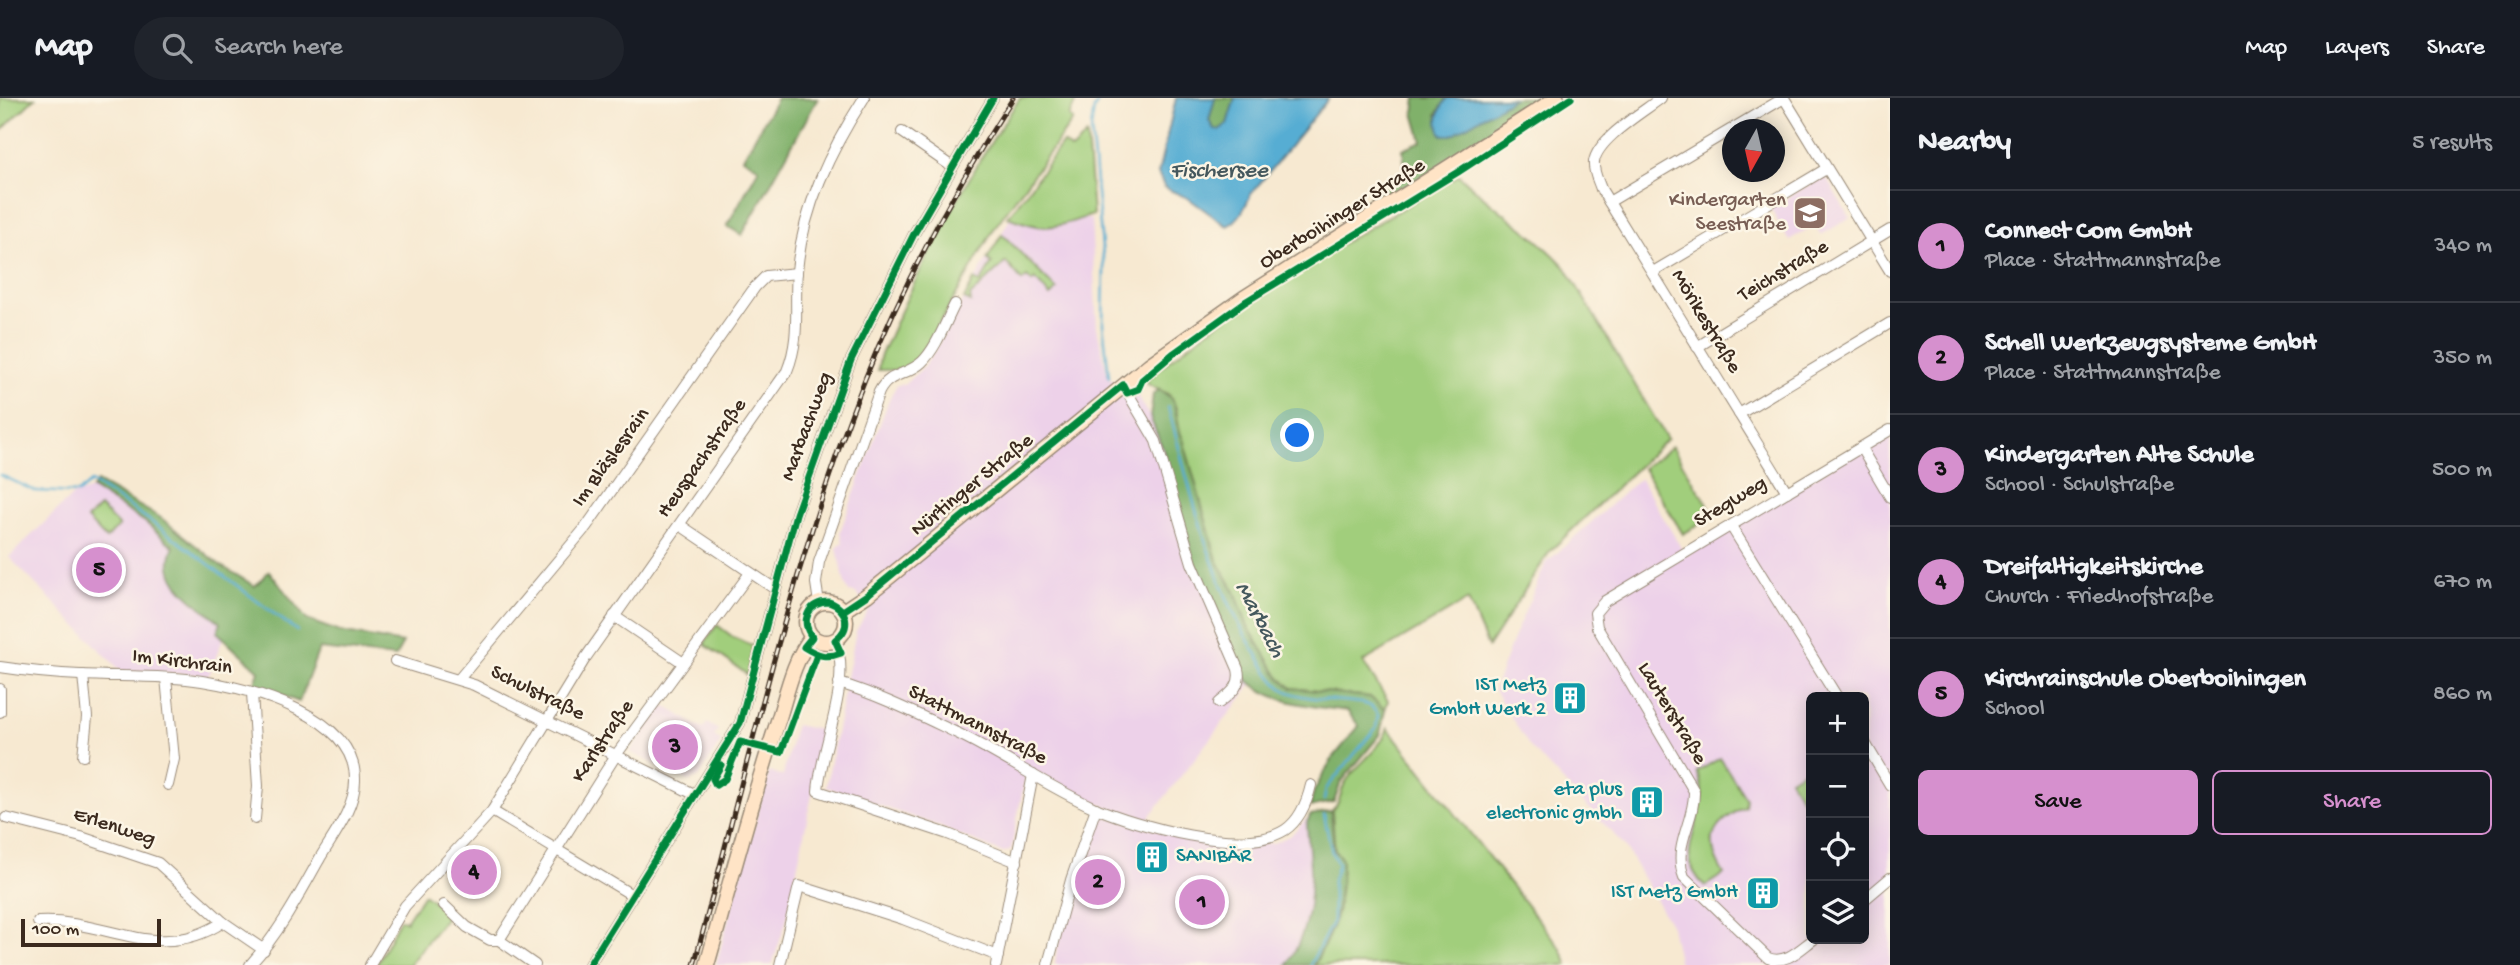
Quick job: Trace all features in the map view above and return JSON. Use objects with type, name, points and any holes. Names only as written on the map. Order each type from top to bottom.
[{"type":"main road","name":"Oberboihinger Straße","points":[[1149,365],[1244,298],[1557,98]]},
{"type":"main road","name":"Nürtinger Straße","points":[[843,611],[867,595],[1149,365]]},
{"type":"main road","points":[[819,603],[833,603],[843,611],[846,625],[835,640],[824,642],[812,637],[806,619],[812,607],[819,603]]},
{"type":"main road","points":[[708,965],[762,768],[792,676],[804,647],[812,637]]},
{"type":"street","name":"Heuspachstraße","points":[[370,965],[405,906],[464,845],[492,811],[614,616],[787,371],[796,341],[797,273],[804,232],[824,167],[864,98]]},
{"type":"street","name":"Marbachweg","points":[[697,790],[740,723],[775,589],[812,464],[851,360],[951,166],[992,98]]},
{"type":"street","name":"Mörikestraße","points":[[1661,98],[1601,146],[1594,159],[1594,170],[1609,202],[1787,492]]},
{"type":"street","points":[[1609,202],[1784,98],[1890,271]]},
{"type":"street","points":[[902,132],[951,166]]},
{"type":"street","points":[[1653,272],[1826,169]]},
{"type":"street","name":"Teichstraße","points":[[1697,347],[1890,230]]},
{"type":"street","name":"Im Bläslesrain","points":[[459,679],[595,516],[755,287],[766,276],[797,273]]},
{"type":"street","points":[[819,603],[816,583],[819,562],[879,392],[887,379],[913,369],[925,359],[955,304]]},
{"type":"street","points":[[1738,414],[1890,323]]},
{"type":"street","points":[[1123,386],[1156,441],[1192,563],[1238,669],[1240,678],[1235,689],[1219,703]]},
{"type":"street","name":"Stegweg","points":[[1595,613],[1605,601],[1890,430]]},
{"type":"street","points":[[1861,448],[1890,497]]},
{"type":"street","points":[[680,525],[775,589]]},
{"type":"street","points":[[1731,526],[1834,692]]},
{"type":"street","name":"Karlstraße","points":[[499,940],[616,755],[750,573]]},
{"type":"street","name":"Lauterstraße","points":[[1595,613],[1597,627],[1694,791],[1693,808],[1680,850],[1679,861],[1684,877],[1768,958],[1780,961],[1807,944]]},
{"type":"street","points":[[614,616],[682,662]]},
{"type":"street","points":[[835,640],[841,653],[839,683],[818,791],[948,834],[1017,862]]},
{"type":"street","name":"Schulstraße","points":[[395,661],[459,679],[616,755],[697,790]]},
{"type":"street","name":"Im Kirchrain","points":[[0,667],[83,676],[201,681],[253,692],[298,709],[327,727],[349,754],[355,781],[346,812],[279,930],[250,965]]},
{"type":"street","points":[[83,676],[87,717],[83,756]]},
{"type":"street","points":[[166,678],[174,760],[169,785]]},
{"type":"street","name":"Stattmannstraße","points":[[839,683],[958,733],[1096,808],[1181,832],[1230,840],[1249,840],[1285,830],[1302,811],[1311,785]]},
{"type":"street","points":[[0,690],[0,712]]},
{"type":"street","points":[[253,692],[258,786],[255,819]]},
{"type":"street","points":[[1869,749],[1890,785]]},
{"type":"street","points":[[780,965],[799,886],[903,919],[997,961],[1033,775]]},
{"type":"street","points":[[589,965],[697,790]]},
{"type":"street","points":[[1048,964],[1071,880],[1096,808]]},
{"type":"street","points":[[492,811],[632,895]]},
{"type":"street","name":"Erlenweg","points":[[6,818],[81,837],[158,863],[223,922],[264,950]]},
{"type":"street","points":[[1869,896],[1890,878]]},
{"type":"street","points":[[444,905],[467,927],[489,940],[499,940],[536,965]]},
{"type":"street","points":[[38,922],[62,921],[128,940],[167,944],[186,942],[207,934],[223,922]]},
{"type":"shaded area","name":"Kindergarten Seestraße","points":[[1825,176],[1850,218],[1821,235],[1815,225],[1789,240],[1770,208]]},
{"type":"shaded area","points":[[1016,208],[1067,220],[1091,219],[1097,328],[1108,378],[1137,394],[1161,438],[1253,683],[1148,819],[1093,802],[1027,768],[1011,850],[1003,853],[933,824],[826,787],[856,631],[869,609],[856,593],[849,592],[845,584],[837,548],[843,543],[840,532],[890,397],[897,385],[904,384],[922,369],[931,357]]},
{"type":"shaded area","points":[[1890,431],[1890,965],[1679,965],[1671,926],[1624,845],[1530,747],[1494,690],[1546,563],[1640,478],[1686,556]]},
{"type":"shaded area","points":[[98,487],[177,547],[228,625],[209,675],[121,671],[9,557],[72,496]]},
{"type":"shaded area","points":[[661,704],[703,729],[707,723],[718,730],[714,736],[721,741],[699,777],[689,781],[630,752]]},
{"type":"shaded area","points":[[795,725],[825,731],[786,922],[772,965],[716,965],[769,772],[783,776]]},
{"type":"shaded area","points":[[1098,815],[1216,844],[1254,845],[1274,843],[1291,835],[1310,815],[1307,825],[1311,890],[1308,918],[1300,943],[1287,965],[1055,965],[1057,948]]},
{"type":"green space","points":[[0,98],[35,98],[0,132]]},
{"type":"green space","points":[[777,98],[818,98],[742,235],[727,226],[759,168],[743,158]]},
{"type":"green space","points":[[1020,98],[1077,98],[1069,117],[1073,120],[995,227],[921,356],[903,370],[878,370],[880,357],[895,323],[944,224],[980,160]]},
{"type":"green space","points":[[1215,98],[1235,98],[1227,124],[1219,130],[1214,129],[1209,120]]},
{"type":"green space","points":[[1416,98],[1447,98],[1437,114],[1442,135],[1452,135],[1514,98],[1546,98],[1362,216],[1357,207],[1405,172],[1403,149],[1422,141],[1414,113]]},
{"type":"green space","points":[[1087,135],[1093,215],[1069,223],[1042,227],[1008,217],[1063,143],[1071,150]]},
{"type":"green space","points":[[1459,175],[1541,243],[1566,268],[1667,439],[1550,551],[1488,647],[1468,600],[1363,662],[1388,701],[1385,710],[1370,697],[1291,688],[1279,677],[1248,627],[1235,592],[1217,560],[1173,400],[1145,381],[1181,351],[1258,296]]},
{"type":"green space","points":[[1002,234],[1057,290],[1050,296],[1035,279],[1032,282],[1027,277],[1022,281],[1006,262],[970,296],[971,302],[964,299],[974,280],[980,283],[992,263],[987,259]]},
{"type":"green space","points":[[1159,390],[1171,399],[1174,405],[1217,560],[1235,592],[1248,627],[1279,677],[1292,688],[1370,697],[1385,710],[1380,735],[1341,782],[1334,802],[1310,807],[1314,791],[1332,759],[1359,726],[1347,711],[1277,698],[1252,684],[1242,674],[1194,561],[1163,449],[1150,417],[1153,394]]},
{"type":"green space","points":[[1672,447],[1714,515],[1683,534],[1643,468]]},
{"type":"green space","points":[[97,482],[161,518],[220,565],[255,586],[269,571],[307,620],[340,632],[403,643],[395,657],[319,649],[299,702],[254,685],[259,671],[217,632],[221,623],[182,591],[175,581],[170,559],[174,547],[145,522],[92,489]]},
{"type":"green space","points":[[100,507],[119,526],[106,539],[87,519]]},
{"type":"green space","points":[[717,625],[733,637],[755,647],[748,675],[704,644]]},
{"type":"green space","points":[[1388,728],[1561,949],[1568,965],[1314,965],[1333,926],[1340,891],[1342,859],[1335,851],[1332,810],[1337,805],[1344,785],[1379,744]]},
{"type":"green space","points":[[1720,758],[1746,799],[1745,807],[1724,820],[1714,834],[1714,852],[1724,874],[1705,886],[1694,872],[1690,859],[1690,845],[1701,803],[1702,788],[1697,772]]},
{"type":"green space","points":[[1806,769],[1806,805],[1790,779]]},
{"type":"green space","points":[[1331,811],[1334,851],[1342,859],[1336,915],[1314,965],[1287,965],[1297,947],[1308,914],[1310,880],[1307,825],[1310,815]]},
{"type":"green space","points":[[424,894],[449,913],[409,965],[376,965],[400,919],[406,921]]},
{"type":"water","name":"Fischersee","points":[[1176,98],[1215,98],[1209,120],[1214,129],[1219,130],[1227,124],[1235,98],[1329,98],[1251,194],[1239,217],[1227,226],[1188,198],[1165,188],[1158,174]]},
{"type":"water","points":[[1447,98],[1514,98],[1452,135],[1442,135],[1438,116]]},
{"type":"waterway","name":"Marbach","points":[[1100,98],[1094,109],[1091,128],[1104,268],[1103,324],[1109,377]]},
{"type":"waterway","name":"Marbach","points":[[1168,407],[1215,570],[1243,632],[1269,673],[1281,687],[1292,693],[1312,698],[1363,703],[1372,707],[1378,715],[1376,728],[1326,789],[1324,800]]},
{"type":"waterway","points":[[0,475],[35,491],[78,493],[91,482],[170,535],[297,631]]},
{"type":"waterway","name":"Marbach","points":[[1310,965],[1333,921],[1333,880],[1338,864],[1332,853],[1324,815]]},
{"type":"railway","points":[[694,965],[771,669],[838,450],[880,342],[914,270],[971,165],[1013,98]]},
{"type":"cycle path","points":[[589,965],[740,723],[796,514],[851,360],[915,232],[993,98]]},
{"type":"cycle path","points":[[843,611],[867,595],[1123,385],[1127,393],[1138,389],[1142,380],[1174,353],[1245,302],[1458,172],[1571,98]]},
{"type":"cycle path","points":[[829,602],[844,614],[846,625],[835,640],[841,653],[826,656],[804,647],[812,637],[808,631],[808,614],[816,605],[829,602]]},
{"type":"cycle path","points":[[721,765],[713,779],[716,785],[725,779],[740,742],[781,752],[817,655]]},
{"type":"place","name":"Kindergarten Seestraße","points":[[1810,213]]},
{"type":"place","name":"Kirchrainschule Oberboihingen","points":[[99,570]]},
{"type":"place","name":"IST Metz GmbH Werk 2","points":[[1570,698]]},
{"type":"place","name":"Kindergarten Alte Schule","points":[[675,747]]},
{"type":"place","name":"eta plus electronic gmbh","points":[[1647,802]]},
{"type":"place","name":"SANIBÄR","points":[[1152,857]]},
{"type":"place","name":"Dreifaltigkeitskirche","points":[[474,872]]},
{"type":"place","name":"Schell Werkzeugsysteme GmbH","points":[[1098,882]]},
{"type":"place","name":"IST Metz GmbH","points":[[1763,893]]},
{"type":"place","name":"Connect Com GmbH","points":[[1202,902]]}]
